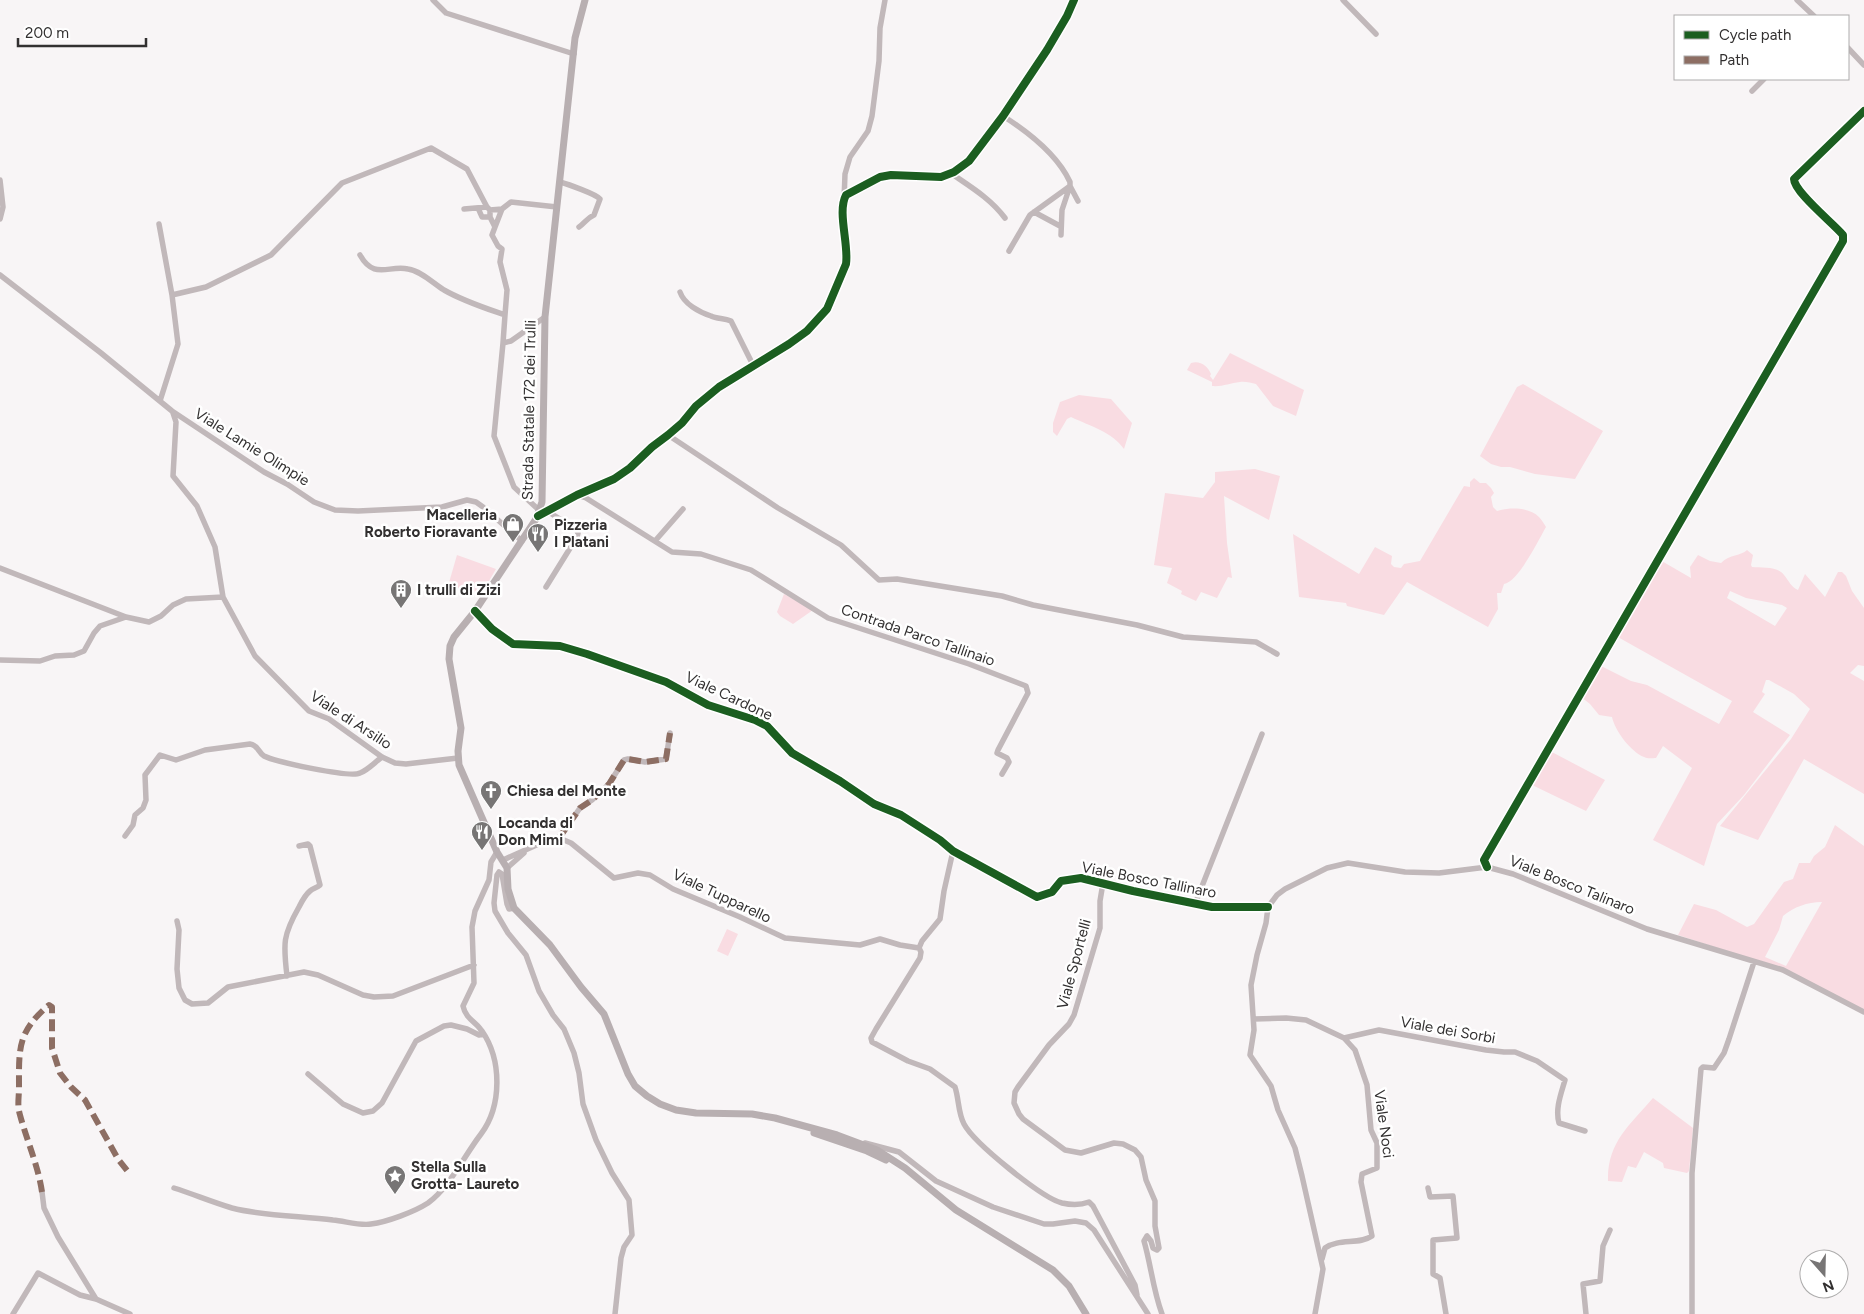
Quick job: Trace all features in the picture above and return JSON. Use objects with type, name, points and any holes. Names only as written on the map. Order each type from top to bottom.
[{"type":"main road","name":"Strada Statale 172 dei Trulli","points":[[585,0],[576,38],[545,317],[542,512],[475,611],[454,637],[449,653],[461,728],[458,758],[496,852],[507,868],[508,889],[514,908],[550,945],[604,1014],[628,1074],[635,1086],[647,1096],[660,1104],[676,1110],[696,1113],[764,1116],[860,1142],[891,1156],[956,1210],[1053,1270],[1069,1286],[1086,1314]]},
{"type":"main road","name":"Strada Statale 172 dei Trulli","points":[[764,1116],[867,1151],[887,1160],[891,1156]]},
{"type":"street","points":[[432,0],[446,13],[574,54]]},
{"type":"street","points":[[542,512],[614,479],[630,468],[682,423],[696,406],[711,393],[808,331],[827,309],[841,279],[847,257],[844,200],[845,174],[850,156],[868,130],[872,116],[878,70],[880,28],[885,0]]},
{"type":"street","points":[[844,200],[850,192],[880,177],[891,175],[941,177],[952,174],[969,161],[1003,116],[1057,34],[1074,0]]},
{"type":"street","points":[[1342,0],[1376,34]]},
{"type":"street","points":[[1796,0],[1813,15]]},
{"type":"street","points":[[1849,49],[1864,65]]},
{"type":"street","points":[[1752,91],[1763,80]]},
{"type":"street","points":[[1487,867],[1484,860],[1843,241],[1843,235],[1832,222],[1804,198],[1794,184],[1794,179],[1864,111]]},
{"type":"street","points":[[1003,116],[1029,133],[1046,149],[1068,178],[1078,201]]},
{"type":"street","points":[[172,295],[206,287],[270,255],[342,183],[431,148],[467,169],[488,208],[495,227]]},
{"type":"street","points":[[952,174],[998,208],[1005,218]]},
{"type":"street","points":[[0,180],[3,207],[0,220]]},
{"type":"street","points":[[560,182],[583,192],[596,194],[600,199],[594,215],[586,219],[579,227]]},
{"type":"street","points":[[1009,251],[1026,221],[1034,212],[1070,186]]},
{"type":"street","points":[[1061,235],[1062,210],[1070,186]]},
{"type":"street","points":[[546,586],[578,533],[576,529],[542,512],[514,487],[494,436],[506,290],[500,262],[502,249],[498,246],[492,235],[502,209],[511,202],[557,207]]},
{"type":"street","points":[[464,208],[502,209]]},
{"type":"street","points":[[478,208],[482,217],[490,217]]},
{"type":"street","points":[[1034,212],[1060,226]]},
{"type":"street","points":[[159,224],[172,295],[178,344],[160,401]]},
{"type":"street","points":[[360,255],[363,261],[375,270],[407,269],[479,306],[505,315]]},
{"type":"street","name":"Viale Lamie Olimpie","points":[[0,275],[172,411],[264,472],[287,484],[314,502],[335,510],[379,510],[442,507],[467,500],[476,502],[483,507],[522,541]]},
{"type":"street","points":[[680,292],[682,299],[691,306],[711,317],[731,321],[753,365]]},
{"type":"street","points":[[503,343],[511,342],[545,317]]},
{"type":"street","name":"Viale di Arsilio","points":[[172,411],[176,422],[173,476],[197,506],[215,547],[224,597],[255,656],[309,711],[329,719],[382,757],[395,763],[406,764],[458,758]]},
{"type":"street","points":[[668,435],[778,508],[841,545],[879,580],[897,579],[1002,596],[1033,605],[1137,625],[1183,637],[1256,642],[1277,654]]},
{"type":"street","name":"Contrada Parco Tallinaio","points":[[577,495],[586,498],[672,552],[701,554],[751,570],[828,618],[968,664],[1026,686],[1028,693],[997,753],[1008,758],[1009,762],[1002,774]]},
{"type":"street","points":[[655,541],[683,509]]},
{"type":"street","points":[[0,568],[126,617],[149,622],[161,616],[173,605],[186,599],[224,597]]},
{"type":"street","name":"Viale Cardone","points":[[475,611],[492,630],[513,644],[560,646],[587,654],[666,682],[708,705],[755,720],[767,726],[792,753],[840,781],[874,804],[901,816],[940,840],[953,851]]},
{"type":"street","points":[[0,660],[40,661],[55,656],[74,655],[84,651],[100,626],[126,617]]},
{"type":"street","points":[[503,860],[559,838],[580,808],[609,784],[624,760],[645,762],[666,759],[670,733]]},
{"type":"street","points":[[1194,904],[1262,734]]},
{"type":"street","points":[[125,836],[133,825],[135,815],[143,808],[146,800],[145,776],[160,756],[176,760],[205,750],[250,744],[255,745],[264,756],[305,768],[318,768],[352,774],[360,774],[382,757]]},
{"type":"street","name":"Viale Tupparello","points":[[559,838],[571,843],[614,878],[638,873],[650,874],[674,889],[785,938],[860,945],[880,939],[919,948]]},
{"type":"street","points":[[287,976],[284,949],[286,931],[304,897],[309,891],[320,885],[310,846],[308,844],[299,846]]},
{"type":"street","points":[[507,868],[528,849]]},
{"type":"street","points":[[953,851],[940,919],[922,941],[919,948],[921,952],[920,958],[871,1038],[874,1044],[908,1062],[930,1069],[955,1087],[961,1117],[967,1128],[985,1148],[1042,1194],[1062,1203],[1080,1205],[1089,1202],[1093,1206],[1135,1285],[1136,1295]]},
{"type":"street","name":"Viale Bosco Tallinaro","points":[[953,851],[1037,897],[1052,892],[1061,881],[1081,878],[1212,907],[1268,907]]},
{"type":"street","points":[[174,1188],[233,1208],[369,1225],[396,1217],[428,1203],[450,1181],[492,1117],[496,1088],[496,1063],[489,1041],[482,1031],[466,1016],[463,1006],[474,984],[472,927],[475,912],[489,880],[496,852]]},
{"type":"street","name":"Viale Bosco Talinaro","points":[[1268,907],[1285,889],[1327,868],[1348,863],[1405,872],[1439,873],[1487,867],[1513,874],[1647,929],[1795,975],[1864,1012]]},
{"type":"street","points":[[514,908],[509,908],[507,904],[502,874],[499,872],[494,903],[495,911],[508,933],[526,955],[539,991],[553,1016],[564,1029],[580,1073],[583,1104],[596,1140],[612,1173],[629,1200],[632,1235],[624,1247],[621,1258],[615,1314]]},
{"type":"street","name":"Viale Sportelli","points":[[1103,884],[1100,901],[1100,928],[1074,1015],[1070,1024],[1050,1045],[1018,1087],[1015,1092],[1014,1103],[1015,1108],[1023,1119],[1065,1150],[1081,1152],[1114,1143],[1123,1144],[1135,1150],[1141,1157],[1146,1180],[1155,1201],[1155,1226],[1159,1248],[1155,1250],[1147,1236],[1144,1241],[1148,1252],[1154,1291],[1162,1314]]},
{"type":"street","points":[[1268,907],[1251,985],[1254,1030],[1250,1055],[1271,1086],[1278,1110],[1295,1148],[1315,1239],[1322,1260],[1322,1279],[1315,1314]]},
{"type":"street","points":[[177,921],[179,930],[177,969],[179,988],[185,1000],[192,1004],[208,1003],[228,987],[312,972],[363,994],[374,997],[393,996],[474,965]]},
{"type":"street","points":[[1692,1314],[1692,1173],[1701,1069],[1703,1067],[1714,1068],[1724,1053],[1754,962]]},
{"type":"street","points":[[1254,1019],[1286,1018],[1306,1020],[1344,1038]]},
{"type":"street","points":[[308,1074],[343,1104],[363,1113],[373,1111],[382,1103],[416,1041],[444,1026],[461,1027],[479,1035],[482,1034],[482,1031]]},
{"type":"street","name":"Viale dei Sorbi","points":[[1344,1038],[1379,1030],[1486,1050],[1515,1052],[1537,1061],[1565,1080],[1559,1098],[1557,1116],[1559,1122],[1585,1131]]},
{"type":"street","name":"Viale Noci","points":[[1322,1260],[1325,1248],[1330,1244],[1363,1240],[1372,1236],[1361,1182],[1362,1174],[1378,1168],[1377,1143],[1371,1130],[1366,1085],[1355,1050],[1344,1038]]},
{"type":"street","points":[[903,1154],[921,1171],[936,1181],[993,1208],[1044,1224],[1075,1220],[1086,1223],[1094,1230],[1148,1314]]},
{"type":"street","points":[[891,1156],[903,1154]]},
{"type":"street","points":[[891,1156],[903,1154]]},
{"type":"street","points":[[1428,1188],[1430,1197],[1453,1196],[1457,1238],[1433,1240],[1433,1274],[1440,1278],[1446,1314]]},
{"type":"street","points":[[42,1192],[44,1208],[58,1237],[96,1299]]},
{"type":"street","points":[[1586,1314],[1583,1284],[1600,1281],[1603,1246],[1610,1230]]},
{"type":"street","points":[[13,1314],[38,1273],[80,1295],[96,1299],[130,1314]]},
{"type":"shaded area","points":[[1230,353],[1304,390],[1296,416],[1273,406],[1256,384],[1242,382],[1212,386],[1212,382],[1187,370],[1191,363],[1203,364],[1208,368],[1213,380]]},
{"type":"shaded area","points":[[1523,384],[1603,431],[1575,479],[1501,467],[1491,464],[1480,456],[1517,387]]},
{"type":"shaded area","points":[[1079,395],[1111,399],[1132,423],[1124,449],[1107,434],[1071,417],[1067,419],[1057,436],[1053,432],[1053,423],[1060,402]]},
{"type":"shaded area","points":[[1255,469],[1280,476],[1269,520],[1224,496],[1227,543],[1232,578],[1228,577],[1217,598],[1201,592],[1196,601],[1181,594],[1182,591],[1167,583],[1172,568],[1154,565],[1165,493],[1203,498],[1215,482],[1215,472]]},
{"type":"shaded area","points":[[1474,478],[1480,483],[1486,483],[1491,488],[1494,493],[1491,497],[1493,507],[1497,511],[1513,509],[1530,511],[1539,517],[1546,527],[1521,569],[1509,582],[1504,584],[1501,593],[1497,593],[1498,609],[1488,627],[1407,582],[1384,615],[1347,606],[1346,603],[1299,597],[1293,534],[1359,574],[1375,547],[1392,556],[1391,564],[1394,567],[1401,568],[1404,564],[1420,561],[1464,486],[1470,487],[1470,482]]},
{"type":"shaded area","points":[[1747,550],[1753,555],[1752,567],[1778,570],[1798,590],[1805,574],[1825,597],[1838,572],[1842,572],[1864,608],[1864,666],[1858,665],[1850,673],[1864,681],[1864,794],[1804,759],[1758,840],[1720,826],[1791,739],[1810,709],[1794,694],[1766,680],[1762,692],[1765,694],[1753,712],[1790,735],[1744,795],[1717,824],[1704,866],[1653,840],[1692,768],[1663,746],[1656,758],[1647,758],[1634,751],[1616,728],[1612,717],[1599,715],[1581,697],[1599,665],[1631,681],[1647,685],[1719,724],[1732,701],[1616,636],[1660,560],[1691,578],[1690,567],[1698,555],[1710,561],[1721,563],[1728,558]],"holes":[[[1730,591],[1746,598],[1782,605],[1787,608],[1775,626],[1727,598]]]},
{"type":"shaded area","points":[[457,555],[496,569],[482,593],[448,586]]},
{"type":"shaded area","points":[[784,594],[813,610],[793,624],[777,612]]},
{"type":"shaded area","points":[[1550,751],[1605,780],[1586,811],[1530,784]]},
{"type":"shaded area","points":[[1835,825],[1864,846],[1864,1010],[1784,970],[1678,935],[1694,904],[1716,910],[1747,927],[1754,924],[1784,882],[1793,879],[1799,863],[1810,863],[1814,856],[1825,847]],"holes":[[[1822,902],[1786,966],[1765,957],[1779,930],[1783,916],[1801,906]]]},
{"type":"shaded area","points":[[727,929],[738,934],[728,956],[717,951]]},
{"type":"shaded area","points":[[1653,1098],[1693,1128],[1689,1171],[1687,1173],[1664,1168],[1663,1163],[1644,1152],[1636,1168],[1628,1166],[1622,1182],[1608,1181],[1611,1155],[1616,1145],[1628,1126]]},
{"type":"marked path","points":[[559,838],[580,808],[609,784],[624,760],[645,762],[666,759],[670,733]]},
{"type":"marked path","points":[[42,1192],[38,1172],[19,1111],[19,1062],[25,1033],[49,1005],[52,1007],[52,1048],[60,1073],[85,1100],[118,1159],[129,1173]]},
{"type":"cycle path","points":[[538,516],[577,495],[614,479],[630,468],[682,423],[696,406],[719,387],[807,331],[827,309],[846,264],[843,219],[846,195],[880,177],[891,175],[941,177],[954,172],[969,161],[1003,116],[1047,50],[1074,0]]},
{"type":"cycle path","points":[[1487,867],[1484,860],[1843,241],[1843,235],[1800,192],[1794,179],[1864,111]]},
{"type":"cycle path","points":[[475,611],[492,629],[513,644],[560,646],[587,654],[666,682],[708,705],[755,720],[767,726],[792,753],[840,781],[874,804],[901,815],[940,840],[953,851],[1037,897],[1052,892],[1061,881],[1081,878],[1212,907],[1268,907]]},
{"type":"place","name":"Macelleria Roberto Fioravante","points":[[513,543]]},
{"type":"place","name":"Pizzeria I Platani","points":[[538,553]]},
{"type":"place","name":"I trulli di Zizi","points":[[401,609]]},
{"type":"place","name":"Chiesa del Monte","points":[[491,810]]},
{"type":"place","name":"Locanda di Don Mimi","points":[[482,851]]},
{"type":"place","name":"Stella Sulla Grotta- Laureto","points":[[395,1195]]}]
